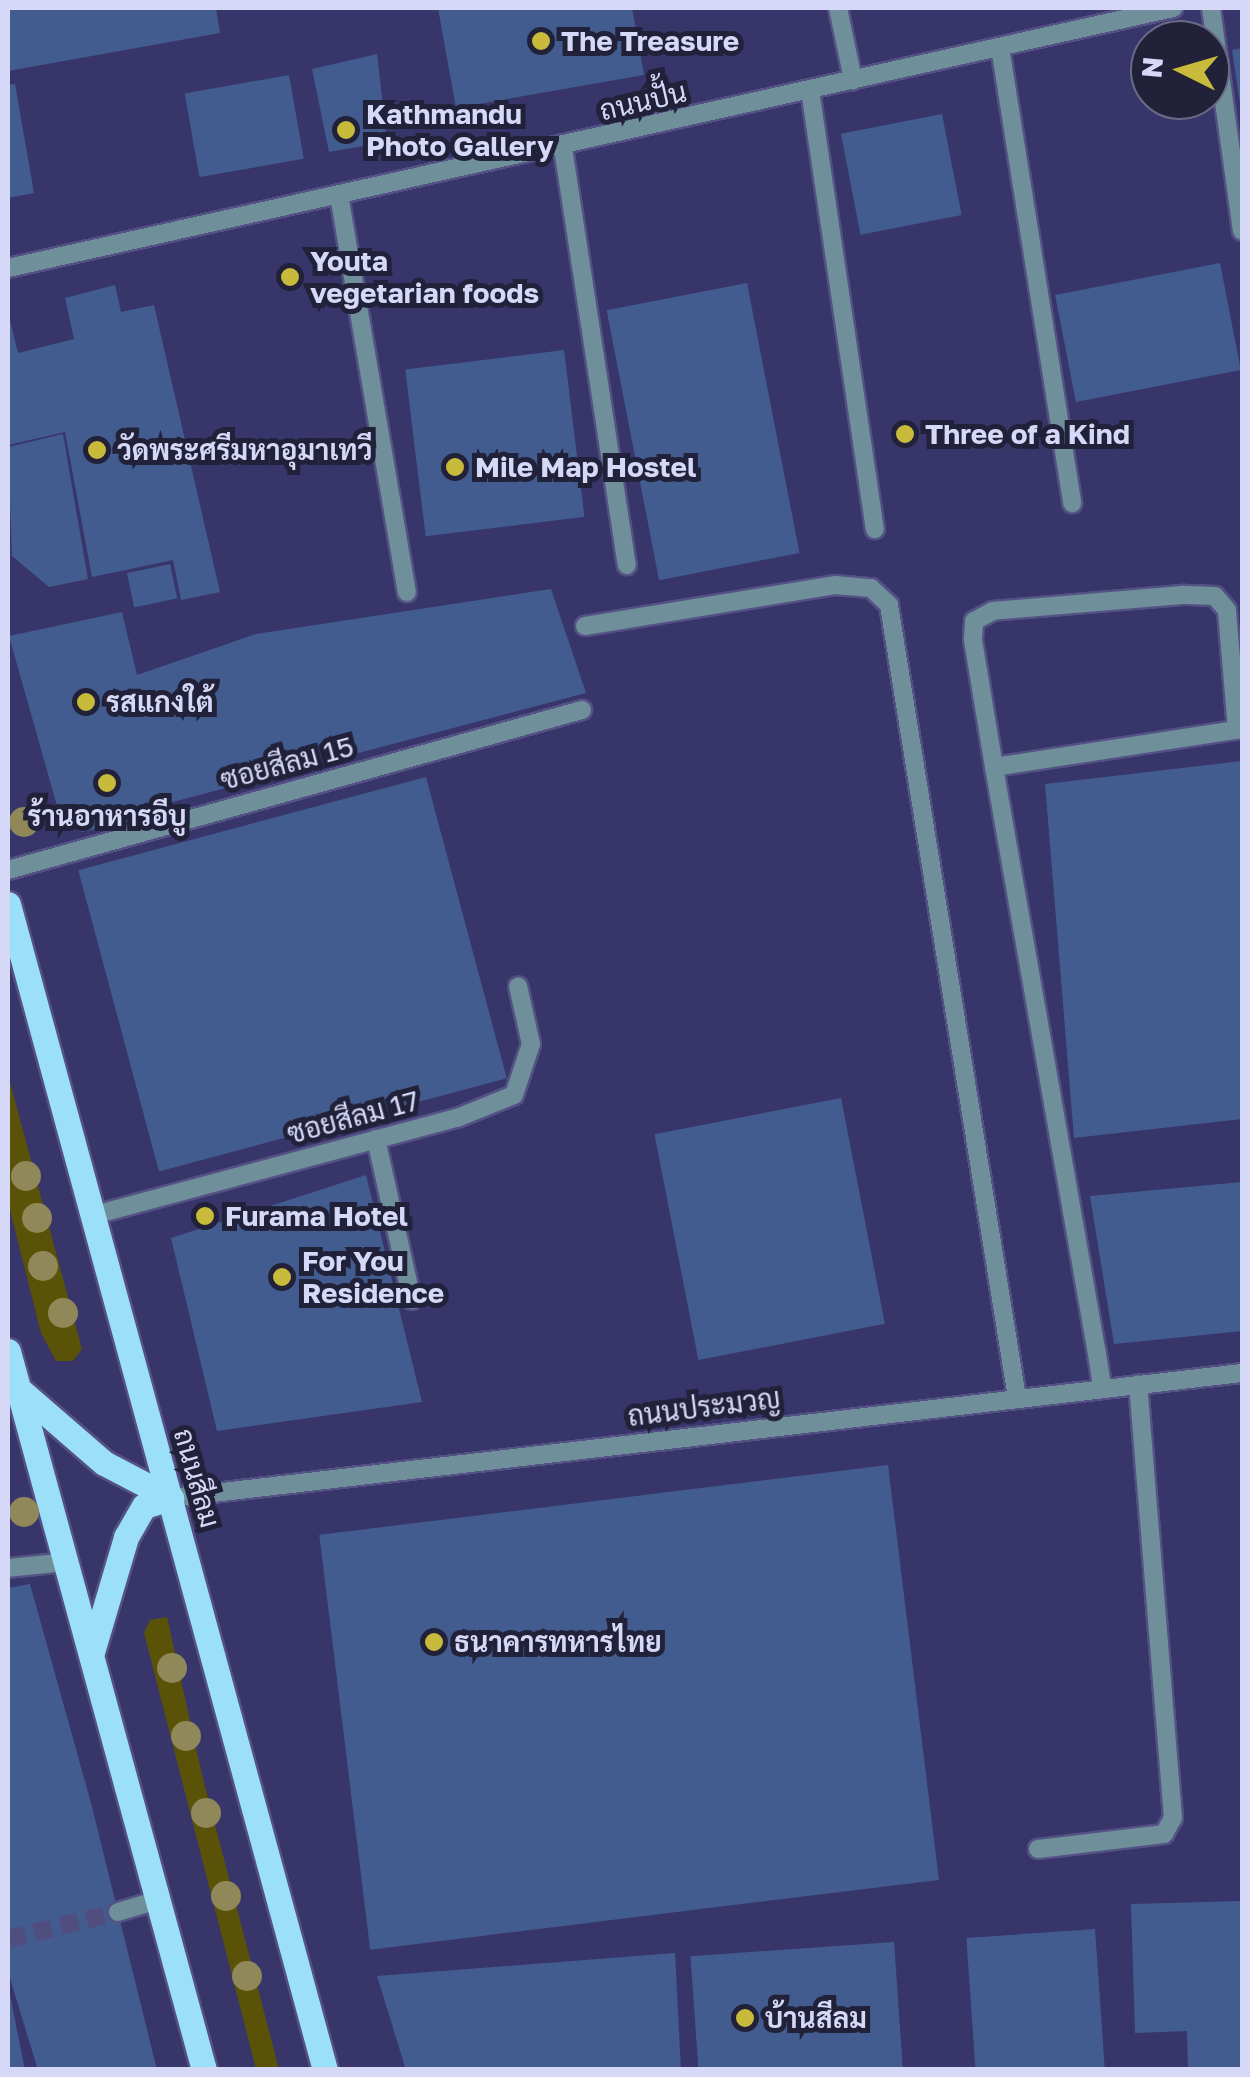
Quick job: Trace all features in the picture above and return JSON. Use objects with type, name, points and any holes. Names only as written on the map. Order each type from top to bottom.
[{"type":"main road","name":"ถนนสีลม","points":[[8,904],[324,2070]]},
{"type":"main road","points":[[8,1351],[204,2070]]},
{"type":"main road","points":[[17,1388],[92,1454],[172,1498]]},
{"type":"main road","points":[[92,1652],[126,1536],[144,1506],[172,1498]]},
{"type":"street","points":[[838,8],[853,80]]},
{"type":"street","name":"ถนนปั้น","points":[[8,268],[564,148],[1174,8]]},
{"type":"street","points":[[1210,8],[1242,231]]},
{"type":"street","points":[[1000,46],[1072,503]]},
{"type":"street","points":[[810,90],[875,529]]},
{"type":"street","points":[[564,148],[627,564]]},
{"type":"street","points":[[339,195],[407,592]]},
{"type":"street","points":[[585,626],[834,584],[871,588],[889,605],[1017,1398]]},
{"type":"street","points":[[994,766],[1237,730],[1227,610],[1215,596],[1182,595],[993,611],[974,621],[994,766],[1102,1387]]},
{"type":"street","name":"ซอยสีลม 15","points":[[8,870],[582,710]]},
{"type":"street","name":"ซอยสีลม 17","points":[[94,1215],[376,1140],[514,1095],[532,1044],[518,986]]},
{"type":"street","points":[[376,1140],[412,1300]]},
{"type":"street","name":"ถนนประมวญ","points":[[172,1498],[1102,1387],[1242,1374]]},
{"type":"street","points":[[1038,1850],[1164,1834],[1172,1818],[1138,1384]]},
{"type":"street","points":[[8,1568],[67,1562]]},
{"type":"street","points":[[118,1912],[158,1900]]},
{"type":"shaded area","points":[[8,1075],[82,1349],[73,1361],[56,1361],[41,1333],[8,1202]]},
{"type":"shaded area","points":[[167,1617],[202,1775],[279,2069],[256,2069],[144,1633],[150,1620]]},
{"type":"building","points":[[8,8],[216,8],[220,33],[8,71]]},
{"type":"building","name":"The Treasure","points":[[438,8],[632,8],[644,75],[456,108]]},
{"type":"building","points":[[1242,48],[1242,103],[1240,103],[1232,50]]},
{"type":"building","points":[[377,54],[387,142],[329,152],[312,69]]},
{"type":"building","points":[[289,75],[304,159],[199,177],[185,93]]},
{"type":"building","points":[[15,84],[34,193],[8,198],[8,85]]},
{"type":"building","points":[[942,114],[962,215],[861,235],[841,134]]},
{"type":"building","points":[[1220,263],[1241,370],[1076,402],[1055,295]]},
{"type":"building","points":[[747,283],[799,553],[659,580],[607,310]]},
{"type":"building","name":"วัดพระศรีมหาอุมาเทวี","points":[[115,285],[121,312],[154,305],[220,592],[181,600],[173,560],[92,577],[65,432],[8,445],[8,312],[18,353],[74,339],[65,298]]},
{"type":"building","points":[[564,350],[584,517],[426,536],[405,369]]},
{"type":"building","points":[[63,434],[88,579],[49,587],[12,556],[8,447]]},
{"type":"building","points":[[170,564],[177,598],[134,607],[127,573]]},
{"type":"building","points":[[551,589],[586,693],[169,803],[170,813],[82,832],[59,813],[9,636],[122,612],[137,675],[256,634]]},
{"type":"building","points":[[1242,761],[1242,1119],[1074,1138],[1045,784]]},
{"type":"building","points":[[426,777],[507,1078],[159,1172],[78,870]]},
{"type":"building","points":[[841,1098],[885,1324],[698,1360],[654,1134]]},
{"type":"building","points":[[366,1175],[422,1402],[217,1431],[171,1238]]},
{"type":"building","points":[[1242,1182],[1242,1331],[1114,1344],[1090,1196]]},
{"type":"building","points":[[888,1465],[939,1880],[370,1950],[319,1535]]},
{"type":"building","points":[[30,1584],[91,1803],[157,2070],[38,2070],[8,1972],[8,1588]]},
{"type":"building","points":[[1242,1901],[1242,2070],[1188,2070],[1187,2031],[1135,2033],[1131,1904]]},
{"type":"building","points":[[1095,1929],[1105,2070],[976,2070],[966,1938]]},
{"type":"building","points":[[894,1942],[903,2070],[698,2070],[690,1956]]},
{"type":"building","points":[[675,1953],[681,2070],[406,2070],[377,1976]]},
{"type":"building","points":[[9,1990],[25,2070],[8,2070]]},
{"type":"tunnel","points":[[8,1939],[118,1912]]},
{"type":"place","name":"The Treasure","points":[[541,41]]},
{"type":"place","name":"Kathmandu Photo Gallery","points":[[346,130]]},
{"type":"place","name":"Youta vegetarian foods","points":[[290,277]]},
{"type":"place","name":"Three of a Kind","points":[[905,434]]},
{"type":"place","name":"วัดพระศรีมหาอุมาเทวี","points":[[97,450]]},
{"type":"place","name":"Mile Map Hostel","points":[[455,467]]},
{"type":"place","name":"รสแกงใต้","points":[[86,702]]},
{"type":"place","name":"ร้านอาหารอีบู","points":[[107,783]]},
{"type":"place","name":"Furama Hotel","points":[[205,1216]]},
{"type":"place","name":"For You Residence","points":[[282,1277]]},
{"type":"place","name":"ธนาคารทหารไทย","points":[[434,1642]]},
{"type":"place","name":"บ้านสีลม","points":[[745,2018]]}]
